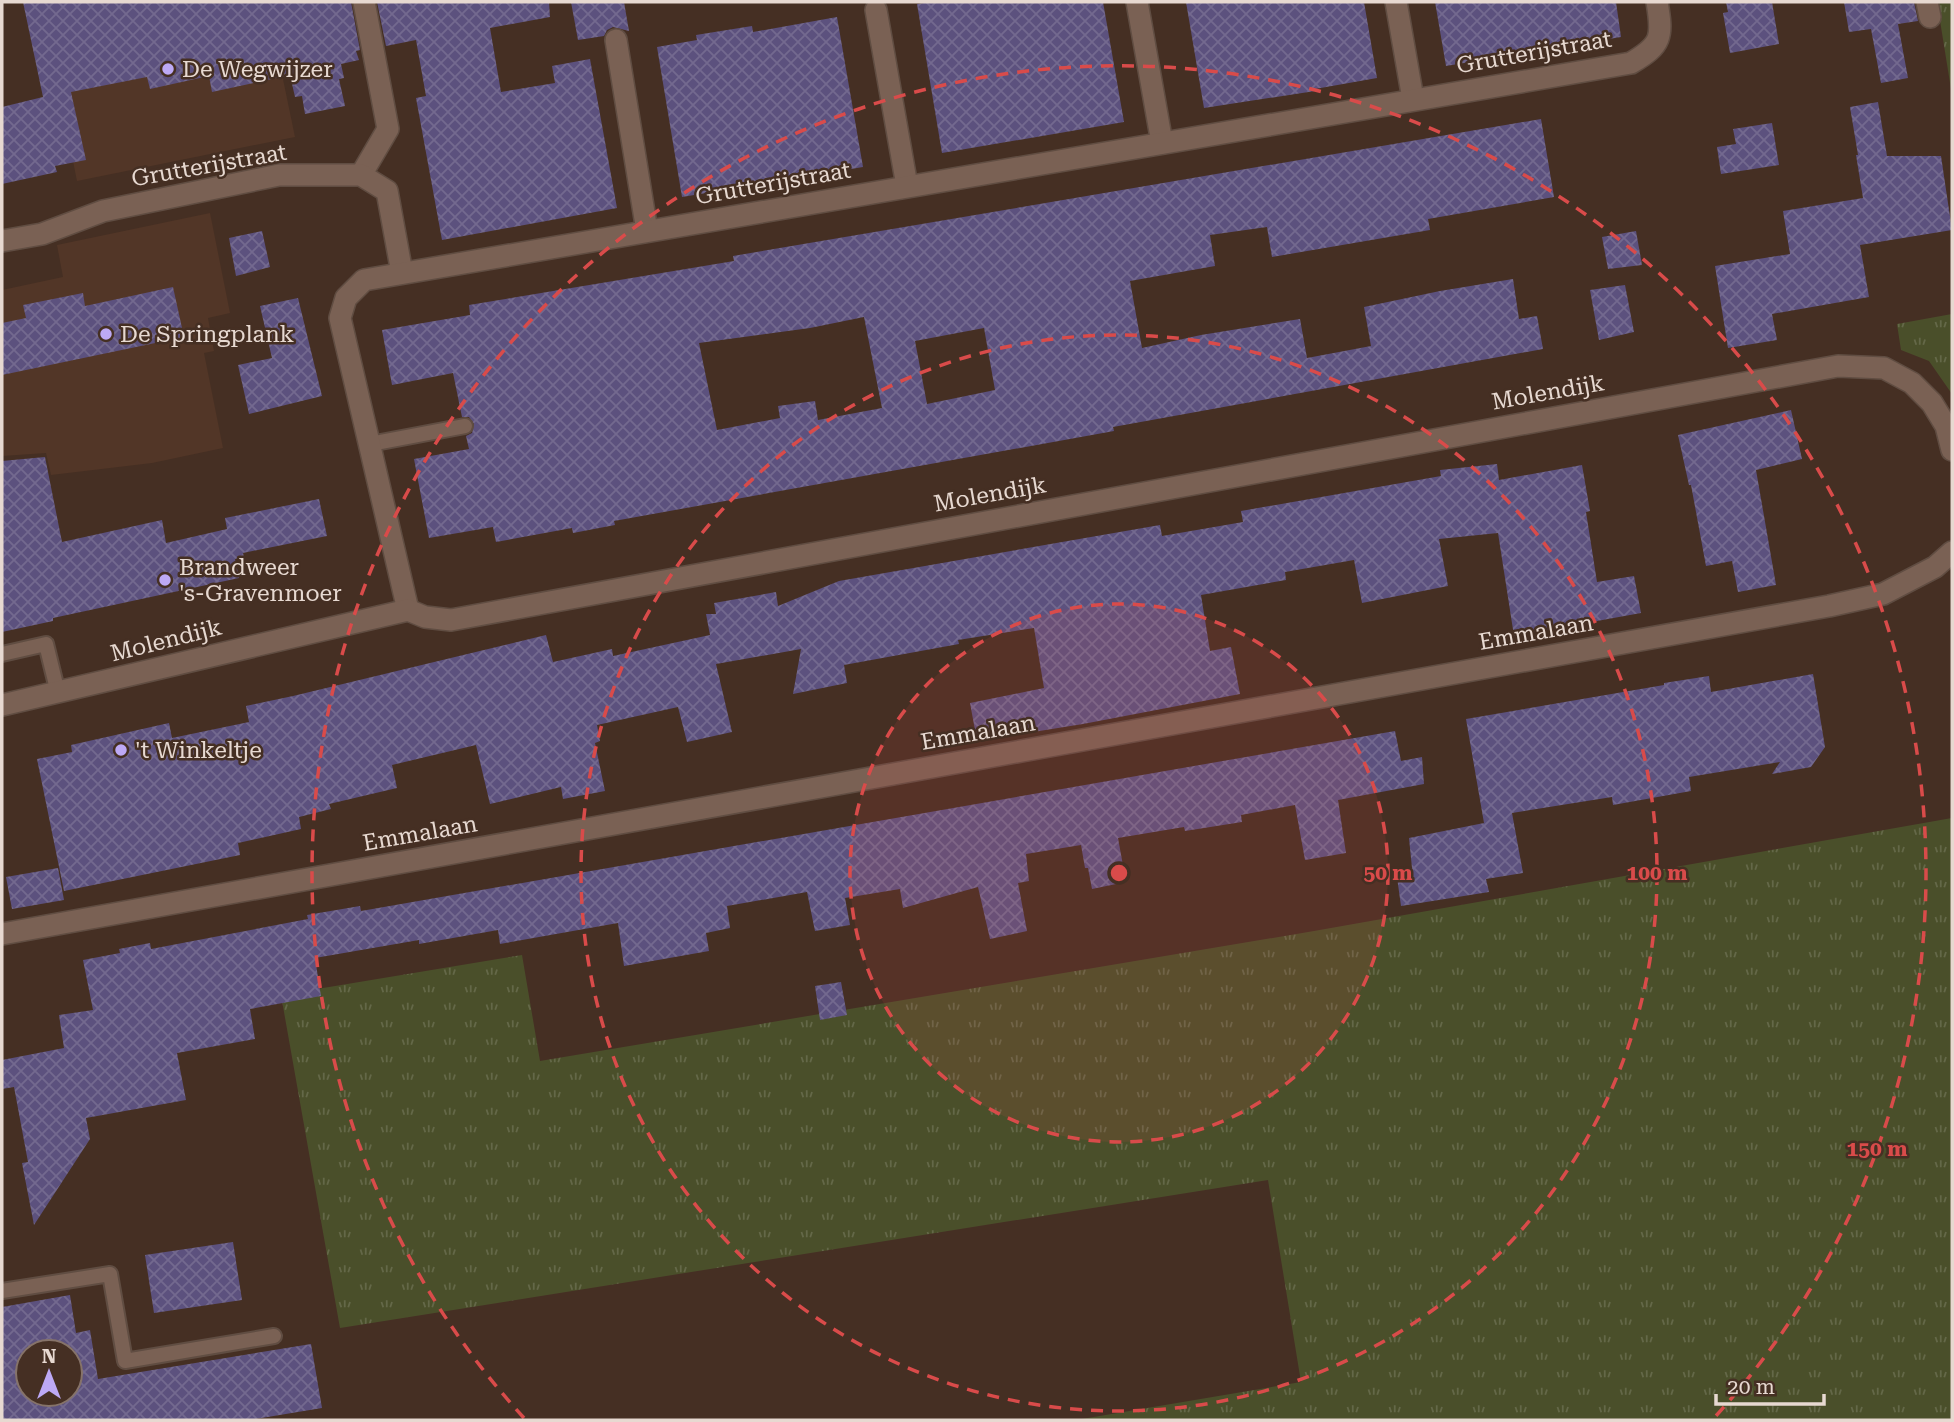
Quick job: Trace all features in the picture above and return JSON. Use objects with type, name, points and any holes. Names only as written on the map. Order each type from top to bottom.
[{"type":"street","points":[[364,2],[388,129],[361,176],[387,191],[402,272]]},
{"type":"street","points":[[1137,2],[1162,143]]},
{"type":"street","points":[[1396,2],[1413,99]]},
{"type":"street","name":"Grutterijstraat","points":[[408,610],[340,318],[345,298],[364,280],[1631,63],[1648,53],[1657,42],[1660,23],[1657,2]]},
{"type":"street","points":[[876,10],[907,186]]},
{"type":"street","points":[[616,40],[647,231]]},
{"type":"street","name":"Grutterijstraat","points":[[2,242],[42,234],[103,211],[279,175],[361,176]]},
{"type":"street","name":"Molendijk","points":[[2,705],[408,610],[425,618],[451,620],[1838,366],[1884,368],[1912,383],[1932,403],[1946,426],[1952,450]]},
{"type":"street","name":"Emmalaan","points":[[2,934],[1829,606],[1883,594],[1935,567],[1952,552]]},
{"type":"lane","points":[[370,444],[466,426]]},
{"type":"lane","points":[[2,653],[46,644],[58,693]]},
{"type":"lane","points":[[2,1291],[110,1274],[125,1361],[274,1336]]},
{"type":"shaded area","name":"De Wegwijzer","points":[[41,2],[267,2],[295,137],[77,181]]},
{"type":"shaded area","name":"De Springplank","points":[[210,213],[230,313],[208,318],[214,351],[204,353],[223,448],[152,463],[51,475],[46,453],[2,456],[2,290],[63,277],[57,245]]},
{"type":"green space","points":[[1937,2],[1952,2],[1952,95]]},
{"type":"green space","points":[[1952,314],[1952,394],[1929,361],[1901,350],[1897,324]]},
{"type":"green space","points":[[1952,818],[1952,1420],[1076,1420],[1301,1382],[1268,1180],[340,1328],[281,995],[522,955],[540,1061],[1314,931]]},
{"type":"building","points":[[23,2],[351,2],[360,50],[356,51],[359,60],[341,64],[344,78],[339,79],[345,106],[305,114],[302,96],[295,97],[290,75],[212,92],[209,76],[150,89],[147,77],[71,92],[86,160],[55,166],[57,172],[2,184],[2,107],[43,97]]},
{"type":"building","points":[[377,2],[549,2],[550,17],[490,28],[501,92],[555,83],[552,66],[590,59],[617,208],[442,240],[416,98],[426,96],[416,40],[386,46]]},
{"type":"building","points":[[571,2],[624,2],[629,31],[613,27],[607,30],[604,36],[578,40]]},
{"type":"building","points":[[1103,2],[1124,122],[942,153],[917,4]]},
{"type":"building","points":[[1186,2],[1364,2],[1377,78],[1315,91],[1204,108]]},
{"type":"building","points":[[1435,2],[1616,2],[1621,37],[1446,66]]},
{"type":"building","points":[[1726,2],[1772,2],[1779,44],[1730,53],[1723,13],[1728,12]]},
{"type":"building","points":[[1844,2],[1914,2],[1918,21],[1898,24],[1908,78],[1881,83],[1871,29],[1849,32]]},
{"type":"building","points":[[837,17],[863,167],[682,197],[657,47],[697,40],[696,35],[752,26],[753,32]]},
{"type":"building","points":[[1878,102],[1887,156],[1941,156],[1952,230],[1860,245],[1869,297],[1772,314],[1777,340],[1728,348],[1715,266],[1790,254],[1783,211],[1863,198],[1850,107]]},
{"type":"building","points":[[1541,119],[1554,197],[1428,219],[1430,230],[1272,257],[1267,227],[1210,235],[1215,266],[1130,281],[1142,348],[1201,335],[1300,319],[1307,358],[1371,346],[1364,307],[1513,279],[1519,319],[1537,316],[1543,349],[1113,427],[1114,431],[614,521],[615,525],[573,533],[572,528],[496,542],[493,527],[429,538],[414,459],[469,449],[466,436],[472,433],[474,424],[469,417],[462,417],[453,373],[392,385],[382,330],[470,315],[469,305],[734,261],[733,256]],"holes":[[[864,317],[882,408],[818,420],[815,401],[778,406],[780,418],[717,430],[699,343],[810,328]],[[984,328],[995,390],[927,404],[915,341]]]},
{"type":"building","points":[[1772,123],[1779,165],[1721,174],[1717,147],[1736,144],[1733,129]]},
{"type":"building","points":[[262,231],[270,267],[236,276],[229,238]]},
{"type":"building","points":[[1636,231],[1642,265],[1608,269],[1602,237]]},
{"type":"building","points":[[1625,285],[1634,332],[1599,340],[1590,290]]},
{"type":"building","points":[[173,287],[184,337],[2,375],[2,323],[26,318],[23,305],[83,293],[85,306]]},
{"type":"building","points":[[298,298],[322,396],[249,414],[238,365],[272,358],[260,306]]},
{"type":"building","points":[[1791,410],[1802,459],[1756,470],[1776,585],[1738,592],[1732,561],[1706,566],[1691,485],[1678,435]]},
{"type":"building","points":[[45,457],[62,542],[162,520],[166,543],[227,529],[225,518],[319,499],[327,536],[243,553],[244,557],[235,559],[239,578],[53,618],[53,621],[2,632],[2,461]]},
{"type":"building","points":[[1497,464],[1499,480],[1582,465],[1597,582],[1634,576],[1641,613],[1514,636],[1498,533],[1439,539],[1448,586],[1362,603],[1354,560],[1285,572],[1286,580],[1201,595],[1210,651],[1231,647],[1240,694],[977,741],[970,703],[1044,688],[1034,628],[958,640],[959,644],[844,665],[847,683],[793,694],[801,649],[716,664],[732,732],[687,742],[678,707],[597,725],[600,741],[595,743],[605,791],[563,799],[561,787],[490,804],[476,745],[392,765],[397,788],[329,804],[331,809],[299,817],[301,829],[238,843],[240,855],[64,891],[37,759],[72,752],[71,745],[169,723],[172,738],[249,722],[246,706],[546,635],[553,662],[612,649],[613,656],[710,635],[706,614],[716,614],[714,603],[776,592],[778,606],[839,581],[1160,525],[1162,536],[1243,522],[1241,511],[1441,476],[1440,470]]},
{"type":"building","points":[[1813,674],[1825,747],[1811,767],[1772,774],[1780,762],[1689,777],[1691,791],[1613,805],[1612,797],[1512,813],[1523,873],[1486,879],[1489,892],[1401,906],[1396,870],[1412,868],[1409,838],[1484,823],[1466,719],[1709,676],[1711,692]]},
{"type":"building","points":[[1395,731],[1401,761],[1422,757],[1424,784],[1338,800],[1346,853],[1305,860],[1295,805],[1241,815],[1242,822],[1185,831],[1184,827],[1118,838],[1126,882],[1092,889],[1081,845],[1026,854],[1029,881],[1018,883],[1027,931],[990,939],[978,887],[903,908],[900,889],[845,898],[850,925],[815,931],[807,892],[727,906],[730,928],[706,933],[709,951],[624,966],[618,923],[500,944],[498,930],[315,958],[321,996],[250,1009],[255,1039],[177,1053],[186,1100],[86,1118],[90,1139],[34,1225],[22,1163],[28,1162],[14,1087],[2,1089],[2,1060],[64,1048],[59,1015],[93,1010],[83,960],[120,953],[119,949],[150,943],[151,949],[308,919],[307,915],[360,906],[361,911]]},
{"type":"building","points":[[58,868],[64,900],[12,909],[6,877]]},
{"type":"building","points":[[841,982],[847,1015],[820,1020],[815,986]]},
{"type":"building","points":[[233,1242],[242,1300],[154,1313],[145,1255]]},
{"type":"building","points":[[70,1295],[76,1333],[90,1330],[98,1379],[311,1344],[322,1408],[249,1420],[2,1420],[2,1307]]},
{"type":"place","name":"De Wegwijzer","points":[[168,69]]},
{"type":"place","name":"De Springplank","points":[[106,334]]},
{"type":"place","name":"Brandweer 's-Gravenmoer","points":[[165,580]]},
{"type":"place","name":"'t Winkeltje","points":[[121,750]]}]
